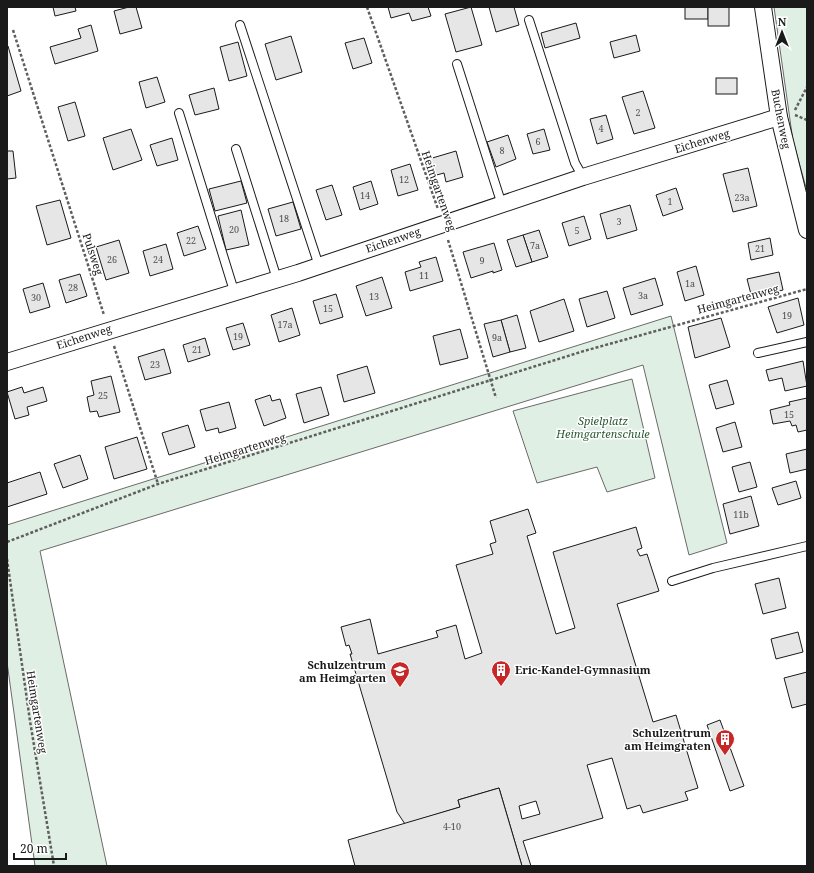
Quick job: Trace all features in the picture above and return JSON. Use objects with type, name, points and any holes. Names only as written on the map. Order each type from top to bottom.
[{"type":"street","name":"Buchenweg","points":[[763,7],[779,117],[807,230]]},
{"type":"street","name":"Eichenweg","points":[[7,362],[108,329],[319,266],[583,177],[779,117]]},
{"type":"lane","points":[[529,20],[575,163],[583,177]]},
{"type":"lane","points":[[240,25],[319,266]]},
{"type":"lane","points":[[457,64],[502,205]]},
{"type":"lane","points":[[179,113],[234,291]]},
{"type":"lane","points":[[236,149],[277,279]]},
{"type":"lane","points":[[758,353],[807,342]]},
{"type":"lane","points":[[672,581],[713,568],[807,546]]},
{"type":"path","name":"Heimgartenweg","points":[[367,7],[443,223],[490,382]]},
{"type":"path","name":"Pulsweg","points":[[12,30],[158,484]]},
{"type":"path","points":[[807,87],[793,114],[807,120]]},
{"type":"path","name":"Heimgartenweg","points":[[7,542],[158,484],[490,382],[584,351],[807,289]]},
{"type":"path","points":[[490,382],[496,398]]},
{"type":"path","name":"Heimgartenweg","points":[[7,560],[30,721],[54,866]]},
{"type":"green space","points":[[774,7],[807,7],[807,191],[793,141]]},
{"type":"green space","points":[[671,316],[727,543],[689,555],[643,365],[40,551],[107,866],[35,866],[7,662],[7,525]]},
{"type":"green space","name":"Spielplatz Heimgartenschule","points":[[632,379],[655,478],[607,492],[597,467],[537,483],[513,411]]},
{"type":"building","points":[[53,7],[75,7],[76,11],[55,16]]},
{"type":"building","points":[[129,7],[136,7],[142,28],[120,34],[114,11]]},
{"type":"building","points":[[388,7],[428,7],[431,16],[412,21],[409,13],[391,18]]},
{"type":"building","points":[[471,7],[482,45],[456,52],[445,14]]},
{"type":"building","points":[[489,7],[514,7],[519,25],[496,32]]},
{"type":"building","points":[[685,7],[708,7],[708,19],[685,19]]},
{"type":"building","points":[[708,7],[729,7],[729,26],[708,26]]},
{"type":"building","points":[[576,23],[580,38],[545,48],[541,33]]},
{"type":"building","points":[[91,25],[98,51],[55,64],[50,47],[81,38],[78,29]]},
{"type":"building","points":[[636,35],[640,51],[614,58],[610,42]]},
{"type":"building","points":[[291,36],[302,72],[276,80],[265,44]]},
{"type":"building","points":[[364,38],[372,63],[353,69],[345,43]]},
{"type":"building","points":[[238,42],[247,76],[229,81],[220,47]]},
{"type":"building","points":[[8,46],[21,91],[7,96],[7,47]]},
{"type":"building","points":[[157,77],[165,102],[146,108],[139,82]]},
{"type":"building","points":[[716,78],[737,78],[737,94],[716,94]]},
{"type":"building","points":[[214,88],[219,109],[195,115],[189,95]]},
{"type":"building","points":[[643,91],[655,128],[634,134],[622,97]]},
{"type":"building","points":[[75,102],[85,136],[68,141],[58,107]]},
{"type":"building","points":[[606,115],[613,139],[597,144],[590,119]]},
{"type":"building","points":[[131,129],[142,160],[113,170],[103,138]]},
{"type":"building","points":[[544,129],[550,150],[533,154],[527,134]]},
{"type":"building","points":[[508,135],[516,159],[496,167],[487,142]]},
{"type":"building","points":[[172,138],[178,160],[157,166],[150,145]]},
{"type":"building","points":[[7,151],[13,151],[16,178],[7,179]]},
{"type":"building","points":[[456,151],[463,177],[446,182],[444,173],[433,176],[429,159]]},
{"type":"building","points":[[410,164],[418,190],[398,196],[391,170]]},
{"type":"building","points":[[748,168],[757,206],[733,212],[723,174]]},
{"type":"building","points":[[241,181],[247,203],[215,211],[209,189]]},
{"type":"building","points":[[371,181],[378,204],[360,210],[353,187]]},
{"type":"building","points":[[332,185],[342,215],[326,220],[316,190]]},
{"type":"building","points":[[676,188],[683,209],[663,216],[656,195]]},
{"type":"building","points":[[60,200],[71,238],[47,245],[36,206]]},
{"type":"building","points":[[293,202],[301,229],[276,236],[268,209]]},
{"type":"building","points":[[630,205],[637,230],[607,239],[600,214]]},
{"type":"building","points":[[241,210],[249,245],[226,250],[218,216]]},
{"type":"building","points":[[584,216],[591,239],[569,246],[562,223]]},
{"type":"building","points":[[198,226],[206,249],[184,256],[177,233]]},
{"type":"building","points":[[539,230],[548,257],[532,262],[523,235]]},
{"type":"building","points":[[523,235],[532,262],[516,267],[507,240]]},
{"type":"building","points":[[770,238],[773,255],[751,260],[748,243]]},
{"type":"building","points":[[119,240],[129,273],[106,280],[96,247]]},
{"type":"building","points":[[494,243],[502,270],[493,273],[493,271],[471,278],[463,252]]},
{"type":"building","points":[[166,244],[173,269],[150,276],[143,251]]},
{"type":"building","points":[[436,257],[443,281],[410,291],[405,272],[421,267],[419,262]]},
{"type":"building","points":[[696,266],[704,295],[685,301],[677,272]]},
{"type":"building","points":[[779,272],[783,290],[752,298],[747,279]]},
{"type":"building","points":[[80,274],[87,296],[66,303],[59,280]]},
{"type":"building","points":[[382,277],[392,308],[366,316],[356,286]]},
{"type":"building","points":[[655,278],[663,305],[631,315],[623,288]]},
{"type":"building","points":[[43,283],[50,307],[30,313],[23,289]]},
{"type":"building","points":[[607,291],[615,318],[587,327],[579,299]]},
{"type":"building","points":[[336,294],[343,317],[320,324],[313,301]]},
{"type":"building","points":[[798,298],[804,325],[777,333],[768,307]]},
{"type":"building","points":[[564,299],[574,331],[539,342],[530,311]]},
{"type":"building","points":[[292,308],[300,335],[279,342],[271,315]]},
{"type":"building","points":[[517,315],[526,348],[510,352],[501,320]]},
{"type":"building","points":[[721,318],[730,347],[695,358],[688,327]]},
{"type":"building","points":[[501,320],[510,352],[493,357],[484,324]]},
{"type":"building","points":[[243,323],[250,345],[233,350],[226,328]]},
{"type":"building","points":[[460,329],[468,358],[440,365],[433,336]]},
{"type":"building","points":[[205,338],[210,355],[188,362],[183,345]]},
{"type":"building","points":[[164,349],[171,373],[145,380],[138,357]]},
{"type":"building","points":[[803,361],[807,386],[785,391],[782,378],[769,381],[766,370]]},
{"type":"building","points":[[367,366],[375,393],[344,402],[337,375]]},
{"type":"building","points":[[111,376],[120,412],[99,417],[97,411],[90,412],[87,397],[94,395],[91,381]]},
{"type":"building","points":[[727,380],[734,404],[716,409],[709,385]]},
{"type":"building","points":[[22,387],[24,393],[43,387],[47,401],[27,407],[29,415],[15,419],[7,392]]},
{"type":"building","points":[[321,387],[329,415],[304,423],[296,394]]},
{"type":"building","points":[[270,395],[272,401],[280,399],[286,418],[264,426],[255,400]]},
{"type":"building","points":[[807,398],[807,430],[798,432],[796,425],[792,426],[790,421],[773,424],[770,410],[790,405],[789,402]]},
{"type":"building","points":[[229,402],[236,428],[219,433],[218,428],[206,431],[200,410]]},
{"type":"building","points":[[735,422],[742,447],[723,452],[716,428]]},
{"type":"building","points":[[188,425],[195,447],[169,455],[162,433]]},
{"type":"building","points":[[137,437],[147,469],[114,479],[105,447]]},
{"type":"building","points":[[807,449],[807,469],[790,473],[786,454]]},
{"type":"building","points":[[80,455],[88,479],[63,488],[54,464]]},
{"type":"building","points":[[750,462],[757,487],[739,492],[732,467]]},
{"type":"building","points":[[40,472],[47,494],[7,507],[7,483]]},
{"type":"building","points":[[796,481],[801,498],[778,505],[772,488]]},
{"type":"building","points":[[751,496],[759,526],[730,534],[723,504]]},
{"type":"building","name":"Eric-Kandel-Gymnasium","points":[[528,509],[536,533],[527,536],[556,634],[575,628],[553,552],[636,527],[642,548],[637,550],[640,556],[647,554],[659,591],[617,604],[653,722],[676,715],[698,788],[685,792],[688,800],[643,813],[640,805],[627,809],[612,758],[587,765],[603,818],[523,841],[531,866],[522,866],[499,788],[458,800],[460,807],[405,824],[397,812],[350,654],[352,654],[349,645],[346,646],[341,627],[370,619],[378,654],[438,637],[436,631],[456,625],[465,659],[482,653],[456,565],[493,554],[490,544],[496,542],[490,521]],"holes":[[[536,801],[540,814],[522,819],[519,806]]]},
{"type":"building","points":[[779,578],[786,608],[763,614],[755,584]]},
{"type":"building","points":[[798,632],[803,652],[776,659],[771,639]]},
{"type":"building","points":[[807,672],[807,704],[792,708],[784,678]]},
{"type":"building","name":"Schulzentrum am Heimgraten","points":[[720,720],[744,786],[730,791],[707,725]]},
{"type":"building","points":[[499,788],[522,866],[355,866],[348,840],[460,807],[458,800]]},
{"type":"place","name":"Eric-Kandel-Gymnasium","points":[[501,687]]},
{"type":"place","name":"Schulzentrum am Heimgarten","points":[[400,688]]},
{"type":"place","name":"Schulzentrum am Heimgraten","points":[[725,756]]}]
